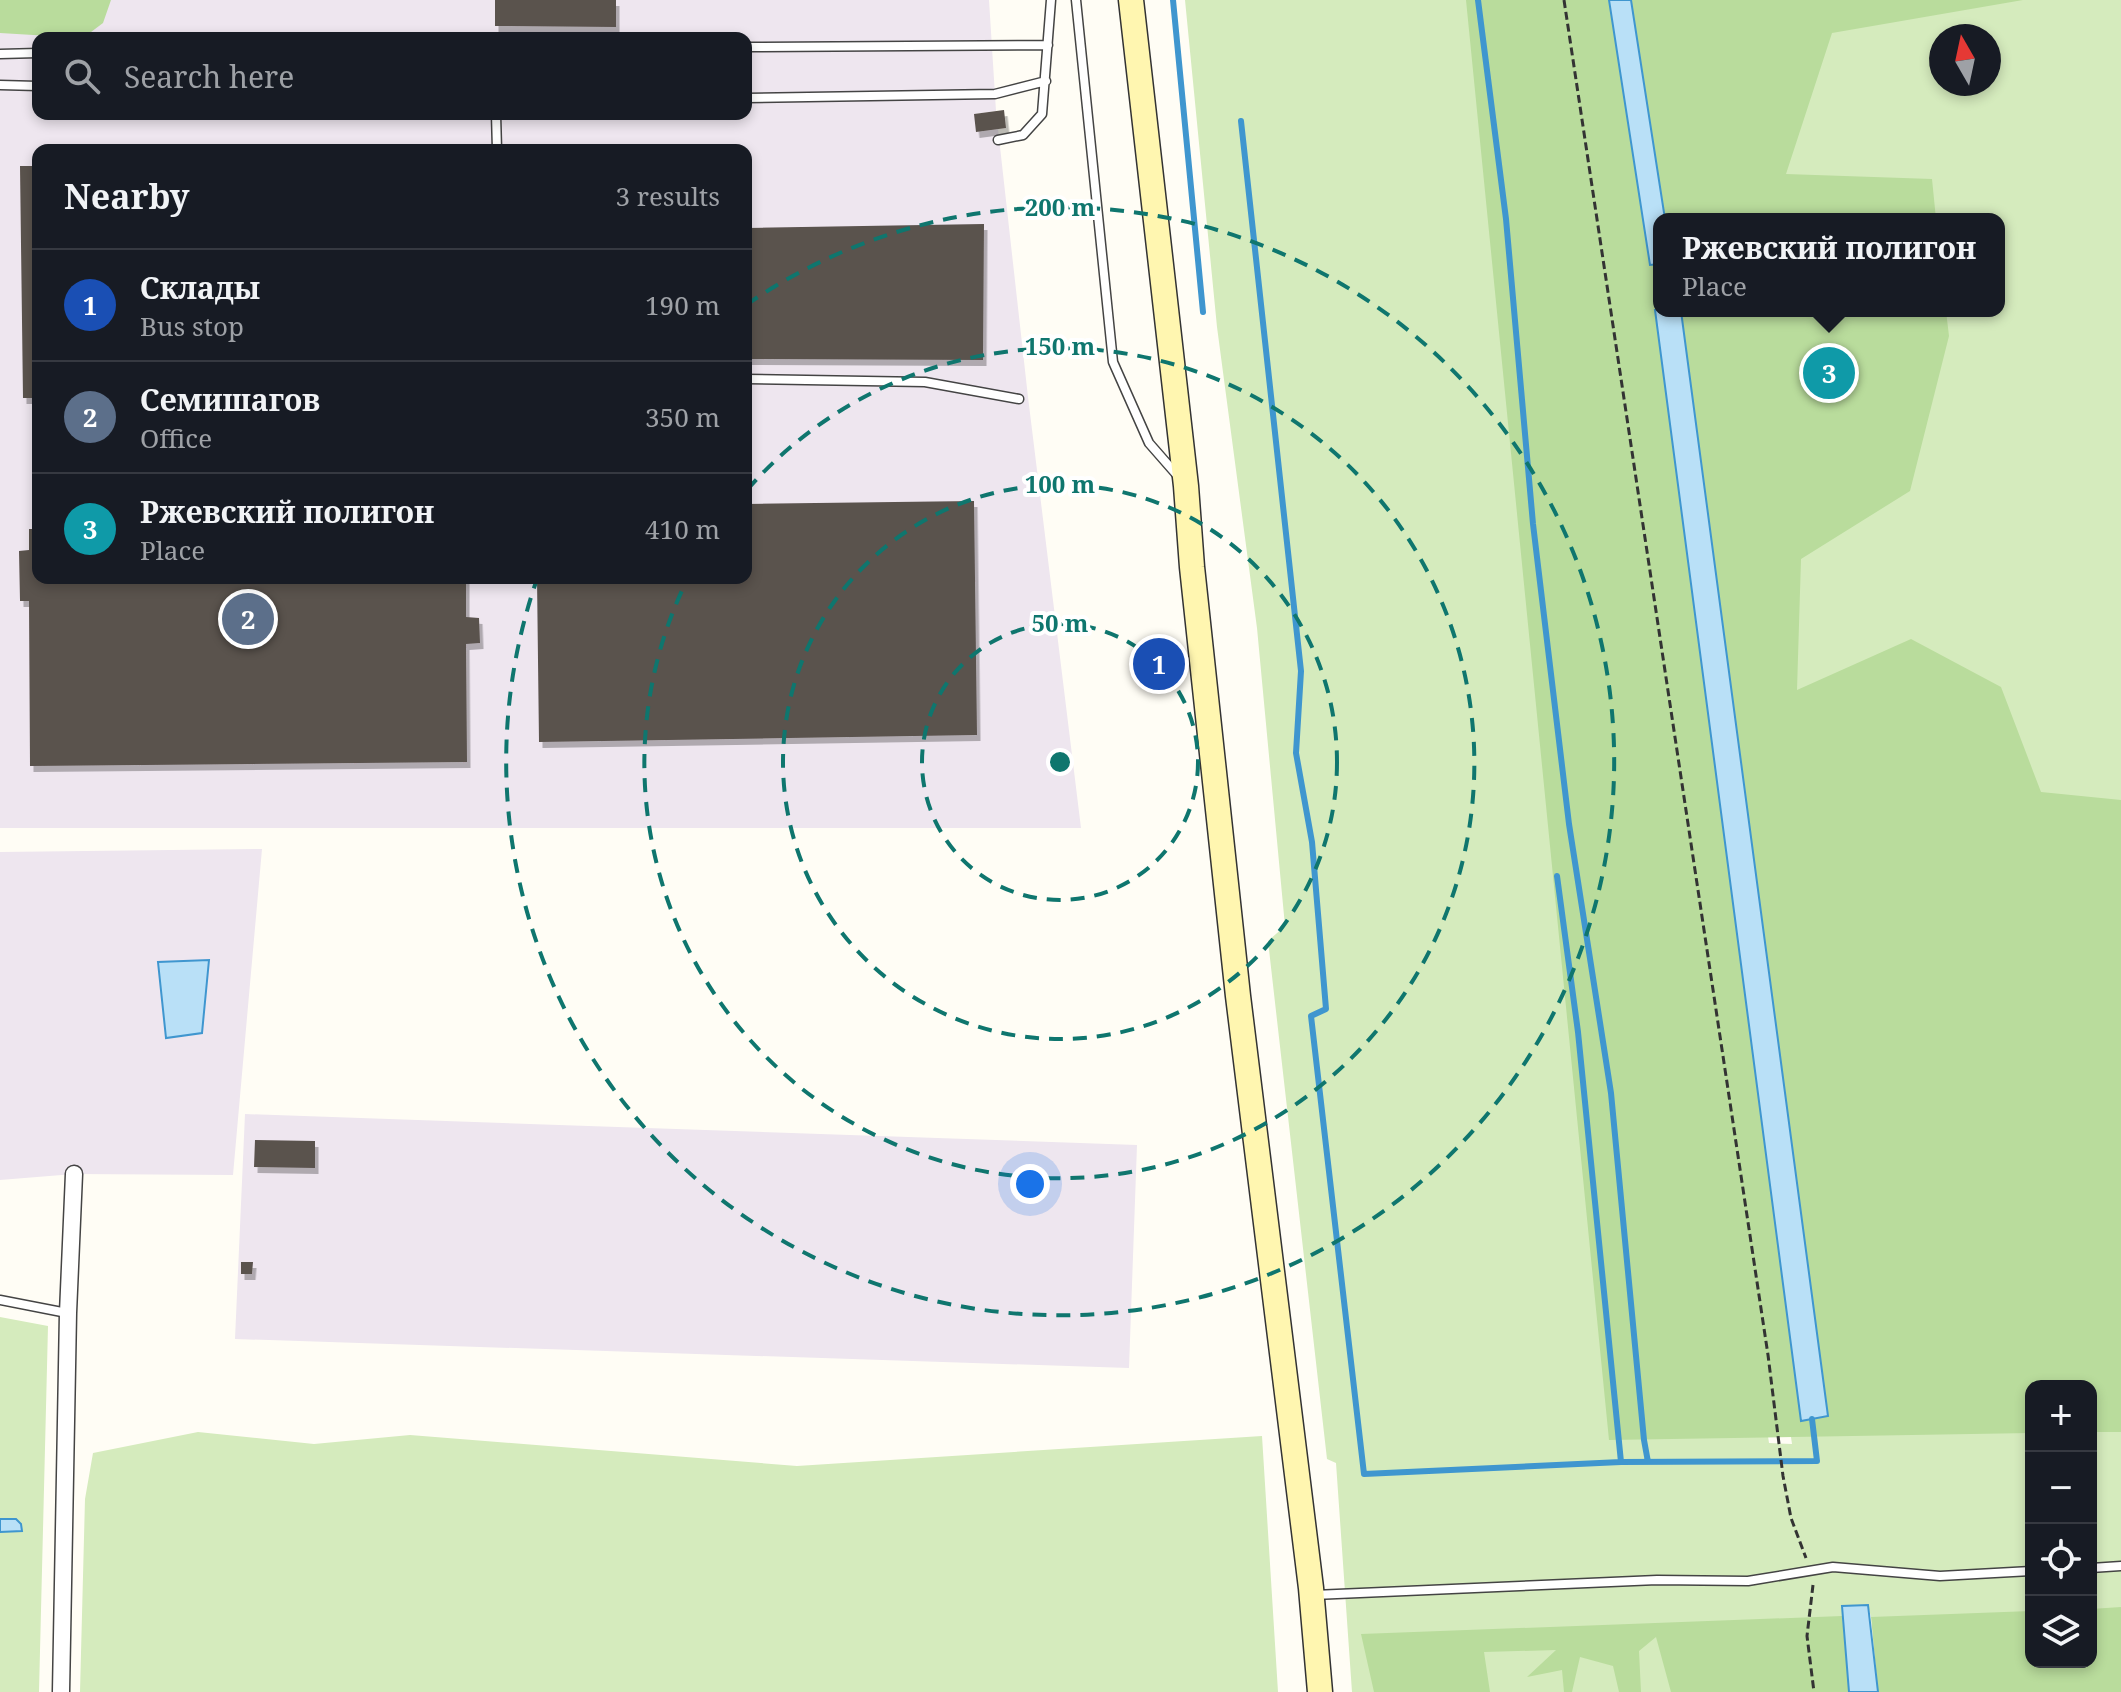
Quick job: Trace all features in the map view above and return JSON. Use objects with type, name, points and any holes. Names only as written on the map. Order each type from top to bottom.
[{"type":"main road","points":[[1131,0],[1186,486],[1238,996],[1312,1595],[1320,1692]]},
{"type":"street","points":[[61,1692],[68,1313],[74,1174]]},
{"type":"lane","points":[[998,140],[1023,135],[1042,114],[1051,0]]},
{"type":"lane","points":[[1076,0],[1113,362],[1149,443],[1186,486]]},
{"type":"lane","points":[[752,47],[1048,45]]},
{"type":"lane","points":[[0,54],[32,53]]},
{"type":"lane","points":[[752,98],[995,94],[1046,81]]},
{"type":"lane","points":[[0,85],[32,86]]},
{"type":"lane","points":[[496,120],[497,144]]},
{"type":"lane","points":[[752,379],[925,382],[1019,399]]},
{"type":"lane","points":[[0,1300],[68,1313]]},
{"type":"lane","points":[[2097,1568],[2121,1566]]},
{"type":"lane","points":[[1312,1595],[1657,1580],[1748,1581],[1833,1567],[1940,1576],[2025,1571]]},
{"type":"path","points":[[1564,0],[1768,1355],[1783,1476],[1791,1518],[1813,1579],[1807,1636],[1814,1692]]},
{"type":"shaded area","points":[[0,0],[989,0],[996,111],[975,114],[976,131],[998,129],[1081,828],[0,828]]},
{"type":"shaded area","points":[[262,849],[233,1175],[74,1174],[0,1180],[0,852]]},
{"type":"shaded area","points":[[245,1114],[1137,1145],[1129,1368],[235,1339]]},
{"type":"green space","points":[[0,0],[111,0],[103,23],[91,32],[0,33]]},
{"type":"green space","points":[[1185,0],[1555,0],[1769,1443],[1792,1444],[1579,0],[2121,0],[2121,1692],[2041,1668],[2097,1668],[2097,1380],[2025,1380],[2025,1663],[1871,1617],[1868,1605],[1842,1606],[1849,1692],[1352,1692],[1336,1463],[1327,1459],[1268,941],[1285,926],[1257,628],[1217,327]]},
{"type":"green space","points":[[1466,0],[2023,0],[1832,33],[1786,174],[1932,179],[1935,213],[1653,213],[1653,317],[1947,317],[1949,336],[1910,491],[1801,559],[1797,690],[1911,639],[2001,687],[2041,792],[2121,800],[2121,1432],[2097,1432],[2097,1380],[2025,1380],[2025,1433],[1609,1440]]},
{"type":"green space","points":[[0,1317],[48,1326],[39,1692],[0,1692]]},
{"type":"green space","points":[[198,1432],[314,1444],[410,1435],[797,1466],[1262,1436],[1278,1692],[80,1692],[85,1499],[93,1453]]},
{"type":"green space","points":[[2121,1607],[2121,1692],[1878,1692],[1871,1617],[2025,1611],[2025,1668],[2097,1668],[2097,1609]]},
{"type":"green space","points":[[1842,1616],[1849,1692],[1671,1692],[1656,1637],[1639,1651],[1641,1692],[1619,1692],[1613,1666],[1580,1657],[1572,1692],[1564,1692],[1562,1670],[1527,1677],[1556,1650],[1484,1652],[1490,1692],[1374,1692],[1361,1634]]},
{"type":"water","points":[[1609,0],[1631,0],[1664,213],[1653,213],[1653,265],[1650,265]]},
{"type":"water","points":[[1656,317],[1682,317],[1828,1416],[1801,1421]]},
{"type":"water","points":[[209,960],[202,1033],[166,1038],[158,962]]},
{"type":"water","points":[[0,1519],[16,1519],[22,1531],[0,1532]]},
{"type":"water","points":[[1868,1605],[1878,1692],[1849,1692],[1842,1606]]},
{"type":"building","points":[[495,0],[616,0],[616,27],[495,26]]},
{"type":"building","points":[[1004,110],[1006,128],[976,132],[974,114]]},
{"type":"building","points":[[20,166],[32,166],[32,398],[23,398]]},
{"type":"building","points":[[984,224],[983,360],[752,359],[752,228]]},
{"type":"building","points":[[974,501],[977,735],[539,742],[537,584],[752,584],[752,504]]},
{"type":"building","points":[[29,529],[32,529],[32,584],[466,584],[466,617],[479,618],[480,643],[466,644],[467,762],[30,766],[29,601],[20,601],[19,551],[29,550]]},
{"type":"building","points":[[255,1140],[315,1141],[315,1168],[254,1167]]},
{"type":"building","points":[[241,1262],[253,1262],[252,1274],[241,1274]]},
{"type":"waterway","points":[[1173,0],[1203,312]]},
{"type":"waterway","points":[[1478,0],[1506,219],[1533,524],[1569,824],[1611,1093],[1648,1462]]},
{"type":"waterway","points":[[1241,121],[1301,671],[1296,753],[1312,842],[1326,1009],[1311,1016],[1364,1474],[1621,1462],[1817,1461],[1812,1419]]},
{"type":"waterway","points":[[1557,876],[1578,1032],[1621,1462]]},
{"type":"place","name":"Ржевский полигон","points":[[1829,373]]},
{"type":"place","name":"Семишагов","points":[[248,619]]},
{"type":"place","name":"Склады","points":[[1159,664]]}]
